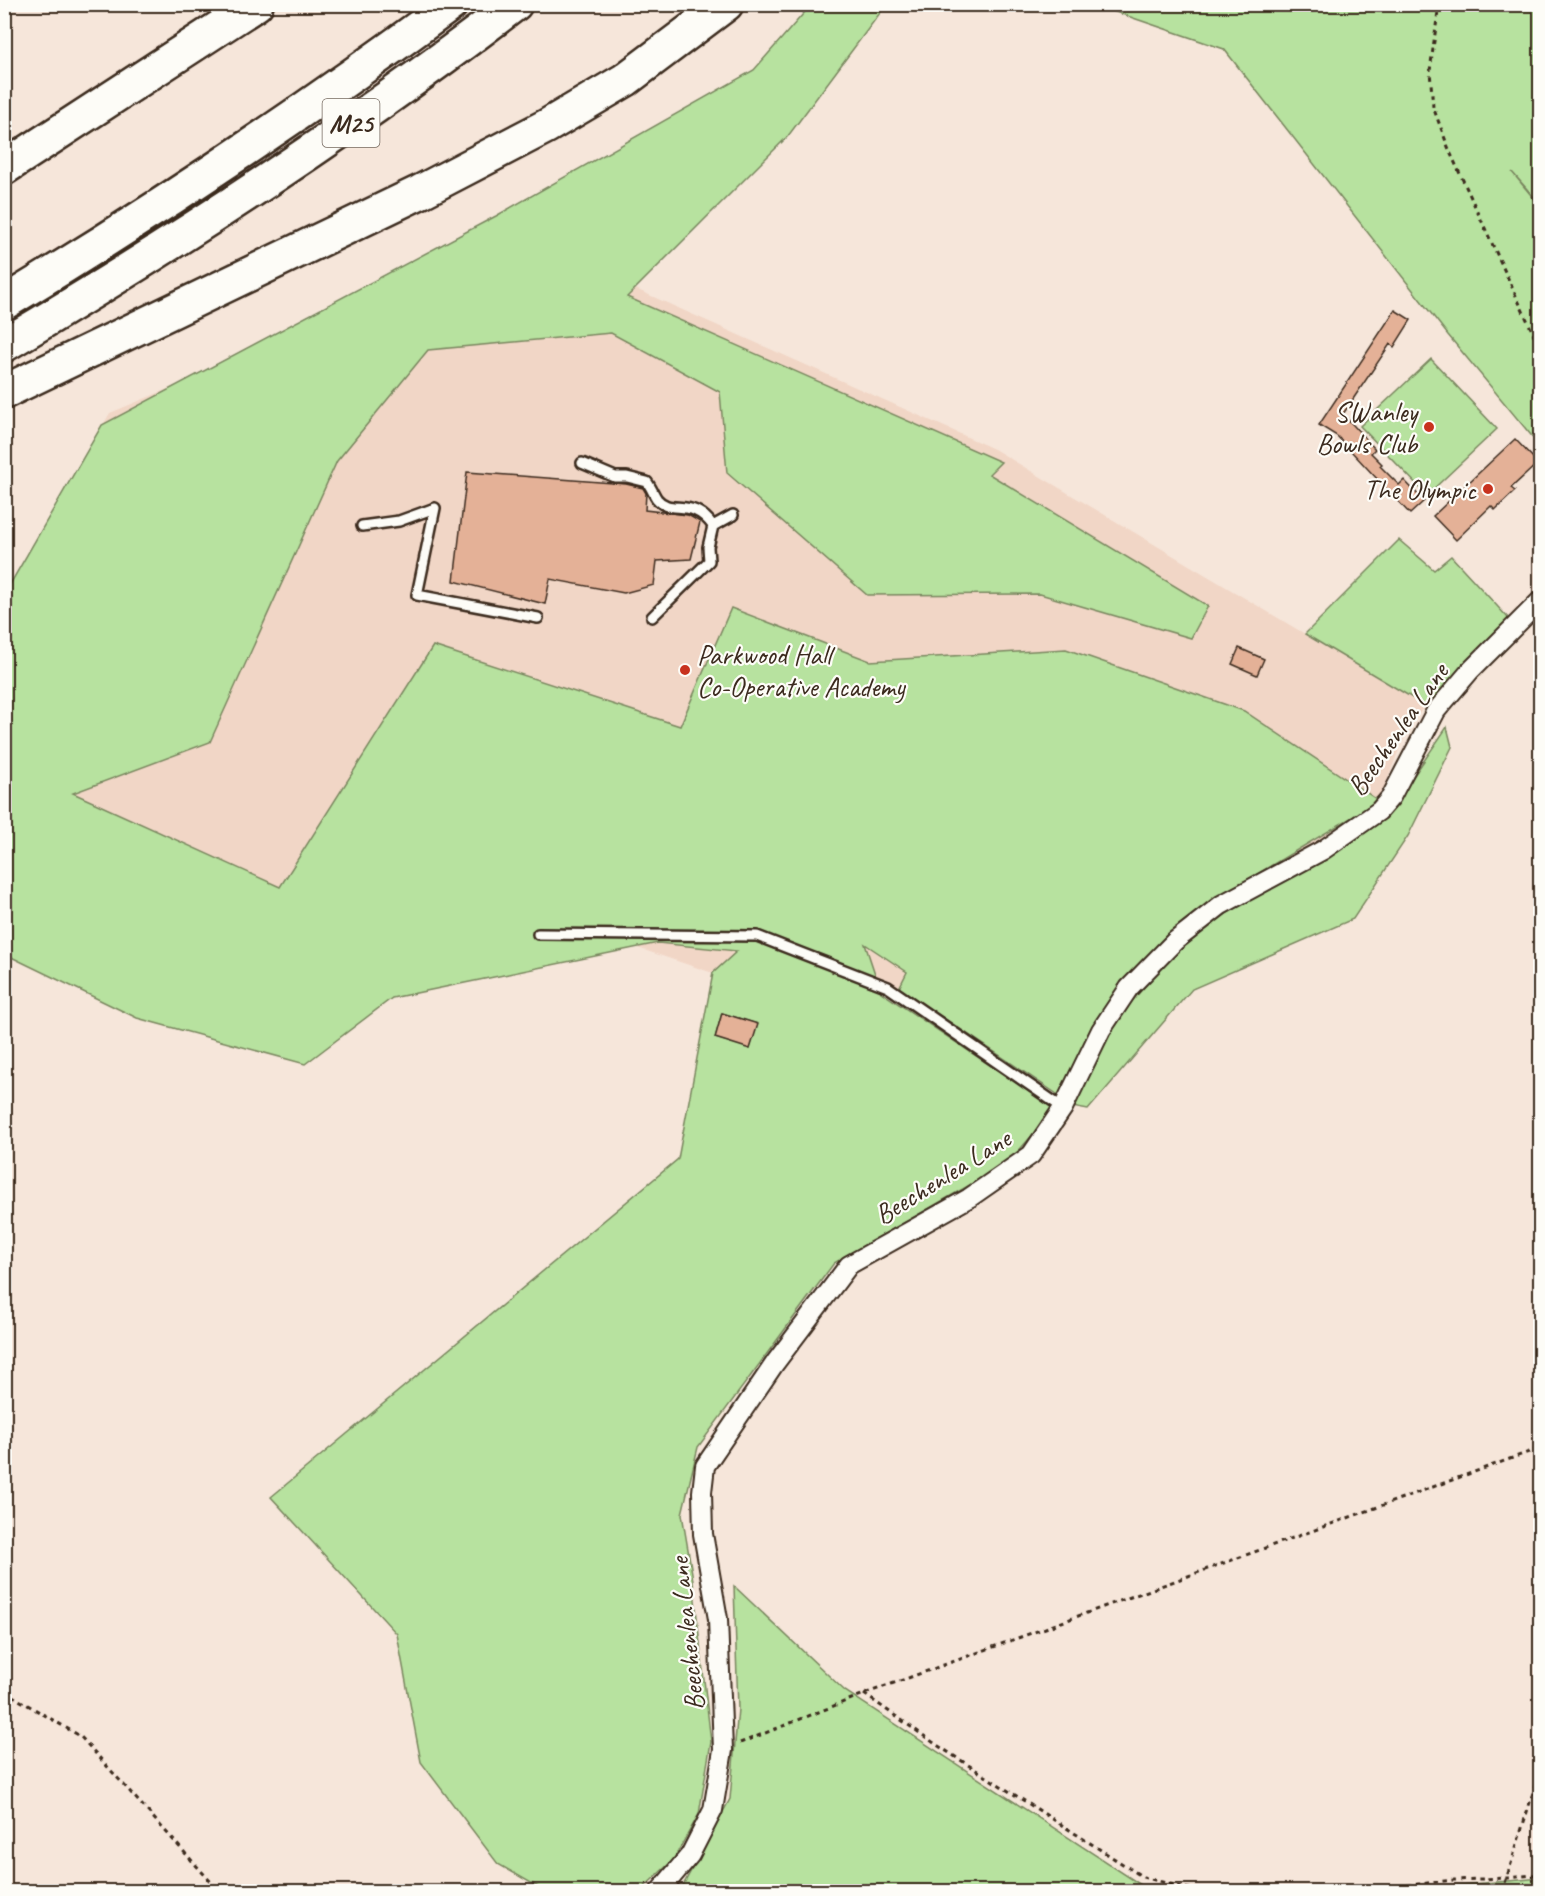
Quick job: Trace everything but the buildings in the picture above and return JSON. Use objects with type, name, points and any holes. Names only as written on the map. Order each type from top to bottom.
[{"type":"highway","points":[[4,168],[256,4]]},
{"type":"highway","name":"M25","points":[[4,303],[174,198],[287,122],[451,4]]},
{"type":"highway","name":"M25","points":[[4,345],[178,240],[253,191],[390,96],[515,4]]},
{"type":"highway","points":[[4,392],[420,192],[547,126],[625,80],[726,4]]},
{"type":"street","name":"Beechenlea Lane","points":[[659,1892],[690,1855],[713,1810],[723,1750],[718,1619],[703,1534],[702,1492],[705,1466],[775,1363],[849,1266],[969,1198],[1031,1155],[1064,1108],[1101,1030],[1129,988],[1175,941],[1221,905],[1323,850],[1379,811],[1391,797],[1436,711],[1470,671],[1540,601]]},
{"type":"lane","points":[[582,463],[615,477],[627,477],[647,482],[658,500],[667,506],[699,511],[713,526]]},
{"type":"lane","points":[[362,526],[399,521],[435,508],[417,595],[538,618]]},
{"type":"lane","points":[[652,617],[709,561],[708,547],[713,526],[733,515]]},
{"type":"lane","points":[[538,934],[757,936],[888,987],[1064,1108]]},
{"type":"path","points":[[1439,4],[1430,71],[1433,107],[1450,152],[1540,348]]},
{"type":"path","points":[[723,1750],[864,1694],[1540,1448]]},
{"type":"path","points":[[4,1690],[80,1736],[219,1892]]},
{"type":"path","points":[[864,1694],[946,1751],[1143,1877],[1193,1890],[1219,1892]]},
{"type":"path","points":[[1505,1892],[1540,1770]]},
{"type":"path","points":[[1245,1892],[1367,1890],[1454,1880],[1540,1874]]},
{"type":"shaded area","name":"Parkwood Hall Co-Operative Academy","points":[[526,240],[994,449],[1426,706],[1409,724],[1379,801],[1362,818],[1173,937],[1060,1096],[889,981],[738,951],[713,973],[635,947],[392,998],[305,1064],[137,1018],[5,954],[5,594],[110,413]]},
{"type":"green space","name":"Parkwood Hall Co-Operative Academy","points":[[811,5],[886,5],[788,136],[627,297],[1001,462],[989,474],[1208,606],[1191,638],[1040,594],[867,595],[727,473],[720,392],[611,333],[428,350],[337,461],[210,742],[73,793],[280,887],[433,646],[680,726],[731,608],[870,661],[1066,649],[1244,711],[1379,801],[1215,899],[1122,988],[1060,1096],[899,988],[907,972],[865,944],[881,992],[1055,1109],[1008,1163],[834,1263],[698,1447],[682,1514],[692,1573],[711,1742],[699,1814],[673,1860],[640,1891],[545,1891],[498,1864],[421,1762],[397,1634],[271,1497],[678,1159],[713,973],[737,951],[658,943],[392,998],[305,1064],[137,1018],[5,954],[5,593],[102,425],[496,216],[754,70]],"holes":[[[722,1013],[757,1024],[750,1048],[715,1038]]]},
{"type":"green space","points":[[1095,5],[1540,5],[1540,204],[1512,172],[1540,206],[1540,446],[1448,335],[1224,49]]},
{"type":"green space","name":"SWanley Bowls Club","points":[[1431,359],[1497,429],[1427,495],[1360,426]]},
{"type":"green space","points":[[1399,540],[1434,570],[1451,556],[1509,619],[1426,706],[1305,634]]},
{"type":"green space","points":[[1447,727],[1452,747],[1408,836],[1353,919],[1192,989],[1088,1110],[1072,1107],[1112,1025],[1183,941],[1389,812]]},
{"type":"green space","points":[[734,1586],[845,1691],[1147,1889],[1207,1891],[680,1891],[730,1799],[738,1709]]},
{"type":"green space","points":[[1540,1878],[1540,1891],[1390,1891],[1520,1880]]},
{"type":"place","name":"SWanley Bowls Club","points":[[1429,427]]},
{"type":"place","name":"The Olympic","points":[[1488,489]]},
{"type":"place","name":"Parkwood Hall Co-Operative Academy","points":[[685,670]]}]
